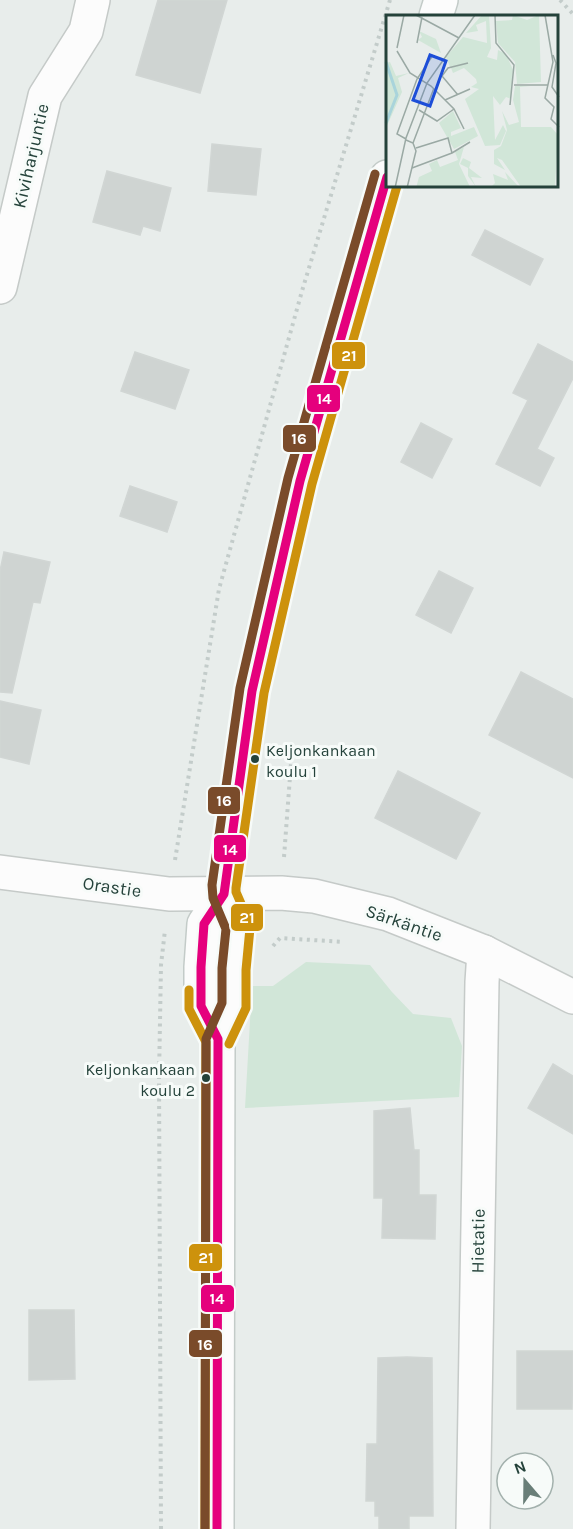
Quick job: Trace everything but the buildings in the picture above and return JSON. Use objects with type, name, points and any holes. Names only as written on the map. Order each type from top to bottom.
[{"type":"main road","name":"Kiviharjuntie","points":[[0,287],[45,96],[86,31],[93,0]]},
{"type":"main road","points":[[436,15],[441,0]]},
{"type":"main road","points":[[218,1039],[201,1006],[204,924],[224,894],[252,691],[300,481],[386,180]]},
{"type":"main road","name":"Orastie","points":[[0,872],[169,894],[224,894]]},
{"type":"main road","name":"Särkäntie","points":[[224,894],[281,893],[314,896],[388,914],[484,952],[573,997]]},
{"type":"main road","points":[[217,1529],[218,1039],[234,1006],[234,969],[238,927],[224,894]]},
{"type":"main road","name":"Hietatie","points":[[473,1529],[484,952]]},
{"type":"path","points":[[560,0],[573,14]]},
{"type":"path","points":[[234,969],[252,970],[280,938],[291,750]]},
{"type":"path","points":[[280,938],[351,943]]},
{"type":"path","points":[[160,965],[201,967]]},
{"type":"green space","points":[[306,962],[370,965],[413,1014],[451,1018],[462,1046],[459,1097],[245,1108],[252,986],[273,986]]},
{"type":"transit line","name":"16","points":[[205,1529],[206,1039],[222,1003],[222,968],[226,929],[213,898],[212,885],[240,688],[288,478],[375,174]]},
{"type":"transit line","name":"14","points":[[217,1529],[218,1039],[201,1006],[204,924],[224,894],[252,691],[300,481],[386,180]]},
{"type":"transit line","name":"21","points":[[229,1044],[246,1008],[246,970],[250,928],[236,888],[264,693],[312,484],[396,188]]},
{"type":"transit line","name":"21","points":[[189,990],[189,1009],[206,1042],[205,1529]]},
{"type":"place","name":"Keljonkankaan koulu 1","points":[[255,759]]},
{"type":"place","name":"Keljonkankaan koulu 2","points":[[206,1078]]}]
